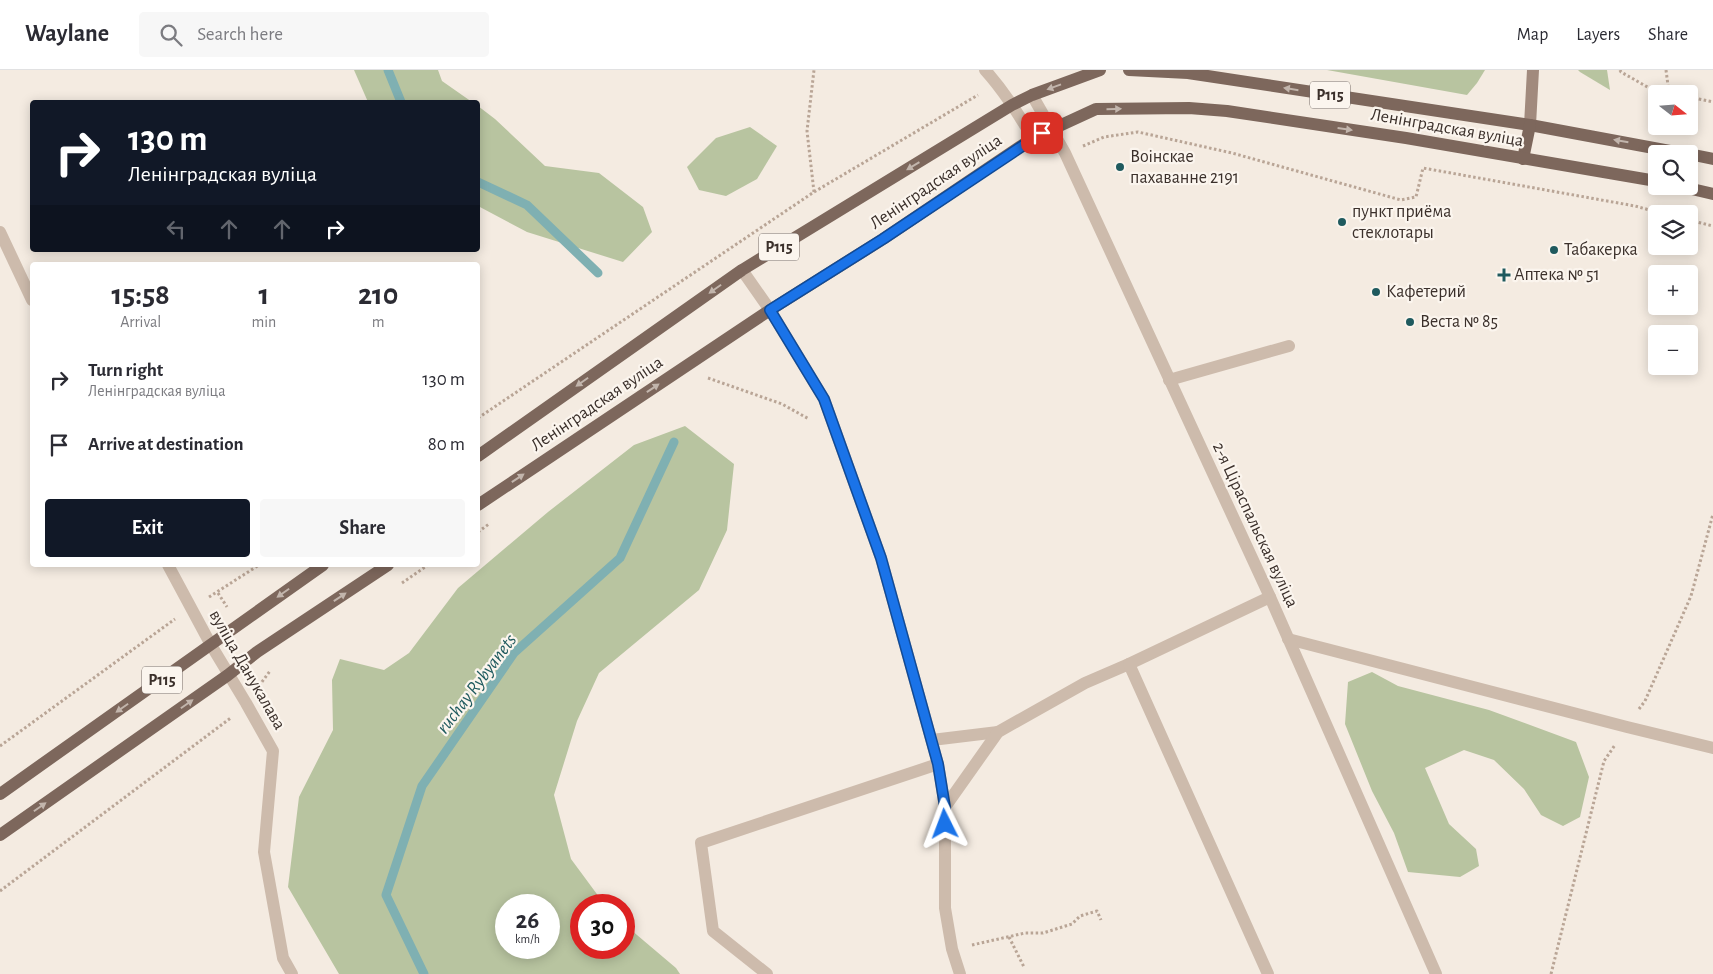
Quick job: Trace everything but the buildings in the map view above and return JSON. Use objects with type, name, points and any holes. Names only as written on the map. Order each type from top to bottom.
[{"type":"main road","name":"Ленінградская вуліца","points":[[480,455],[742,270],[1012,105],[1032,95],[1100,70]]},
{"type":"main road","name":"Ленінградская вуліца","points":[[1129,70],[1188,73],[1530,125],[1648,147]]},
{"type":"main road","points":[[1523,159],[1530,125],[1533,70]]},
{"type":"main road","name":"Ленінградская вуліца","points":[[480,504],[770,310],[883,239],[1033,138],[1096,110],[1189,108],[1227,111],[1406,138],[1648,180]]},
{"type":"main road","name":"Ленінградская вуліца","points":[[1698,156],[1713,159]]},
{"type":"main road","points":[[1698,190],[1713,194]]},
{"type":"main road","name":"Р115","points":[[0,794],[320,567]]},
{"type":"main road","name":"Р115","points":[[0,835],[228,675],[257,652],[385,567]]},
{"type":"street","points":[[985,70],[997,83],[1033,138]]},
{"type":"street","name":"2-я Ціраспальская вуліца","points":[[1032,95],[1065,153],[1270,597],[1436,974]]},
{"type":"street","points":[[0,232],[30,296]]},
{"type":"street","points":[[742,270],[770,310],[824,399],[881,558],[938,764],[945,807],[944,908],[952,949],[960,974]]},
{"type":"street","points":[[1169,380],[1289,346]]},
{"type":"street","name":"вуліца Данукалава","points":[[169,567],[211,645],[273,751],[264,852],[283,958],[292,974]]},
{"type":"street","points":[[932,740],[998,732],[1084,683],[1129,664],[1270,597]]},
{"type":"street","points":[[1288,639],[1713,748]]},
{"type":"street","points":[[1129,664],[1268,974]]},
{"type":"street","points":[[945,807],[998,732]]},
{"type":"street","points":[[767,974],[713,931],[702,843],[938,764]]},
{"type":"path","points":[[814,70],[807,131],[814,192]]},
{"type":"path","points":[[1620,70],[1620,72],[1648,87]]},
{"type":"path","points":[[1666,70],[1668,85]]},
{"type":"path","points":[[1698,99],[1713,102]]},
{"type":"path","points":[[1065,153],[1104,137],[1138,132],[1232,153],[1401,200],[1416,198],[1422,168],[1648,210]]},
{"type":"path","points":[[1698,222],[1713,226]]},
{"type":"path","points":[[700,384],[716,372]]},
{"type":"path","points":[[708,378],[782,404],[837,435]]},
{"type":"path","points":[[480,531],[493,522]]},
{"type":"path","points":[[0,746],[192,607],[218,593],[256,567]]},
{"type":"path","points":[[396,586],[425,567]]},
{"type":"path","points":[[218,593],[228,607]]},
{"type":"path","points":[[0,891],[226,723],[246,703],[270,671],[278,666]]},
{"type":"path","points":[[952,949],[1026,933],[1043,933],[1072,924],[1080,916],[1097,911],[1101,920]]},
{"type":"path","points":[[1008,937],[1024,966]]},
{"type":"green space","points":[[354,70],[438,70],[442,81],[469,100],[367,100]]},
{"type":"green space","points":[[1327,70],[1485,70],[1467,95]]},
{"type":"green space","points":[[1578,70],[1607,70],[1610,90],[1580,72]]},
{"type":"green space","points":[[480,108],[495,119],[545,166],[599,173],[643,207],[652,232],[623,262],[527,232],[480,207]]},
{"type":"green space","points":[[750,127],[777,146],[757,179],[726,196],[699,190],[687,167],[716,138]]},
{"type":"green space","points":[[685,426],[734,464],[727,530],[699,590],[599,673],[577,721],[554,795],[571,859],[597,894],[570,894],[570,959],[635,959],[635,933],[676,968],[680,974],[339,974],[288,887],[299,797],[333,730],[332,680],[340,659],[384,670],[409,653],[458,588],[548,512],[634,445]]},
{"type":"green space","points":[[1372,672],[1398,686],[1489,710],[1576,742],[1589,777],[1580,817],[1563,826],[1541,815],[1524,789],[1494,760],[1464,750],[1425,768],[1449,824],[1476,849],[1479,866],[1460,877],[1408,872],[1394,833],[1372,791],[1345,724],[1348,682]]},
{"type":"waterway","name":"ruchay Rybyanets","points":[[388,70],[400,100]]},
{"type":"waterway","name":"ruchay Rybyanets","points":[[480,183],[527,205],[598,273]]},
{"type":"waterway","name":"ruchay Rybyanets","points":[[424,974],[386,895],[422,786],[514,653],[620,558],[674,442]]},
{"type":"place","name":"Воінскае пахаванне 2191","points":[[1120,167]]},
{"type":"place","name":"пункт приёма стеклотары","points":[[1342,222]]},
{"type":"place","name":"Табакерка","points":[[1554,250]]},
{"type":"place","name":"Аптека № 51","points":[[1504,275]]},
{"type":"place","name":"Кафетерий","points":[[1376,292]]},
{"type":"place","name":"Веста № 85","points":[[1410,322]]},
{"type":"route","points":[[945,824],[945,807],[938,764],[881,558],[824,399],[770,310],[883,239],[1042,133]]}]
